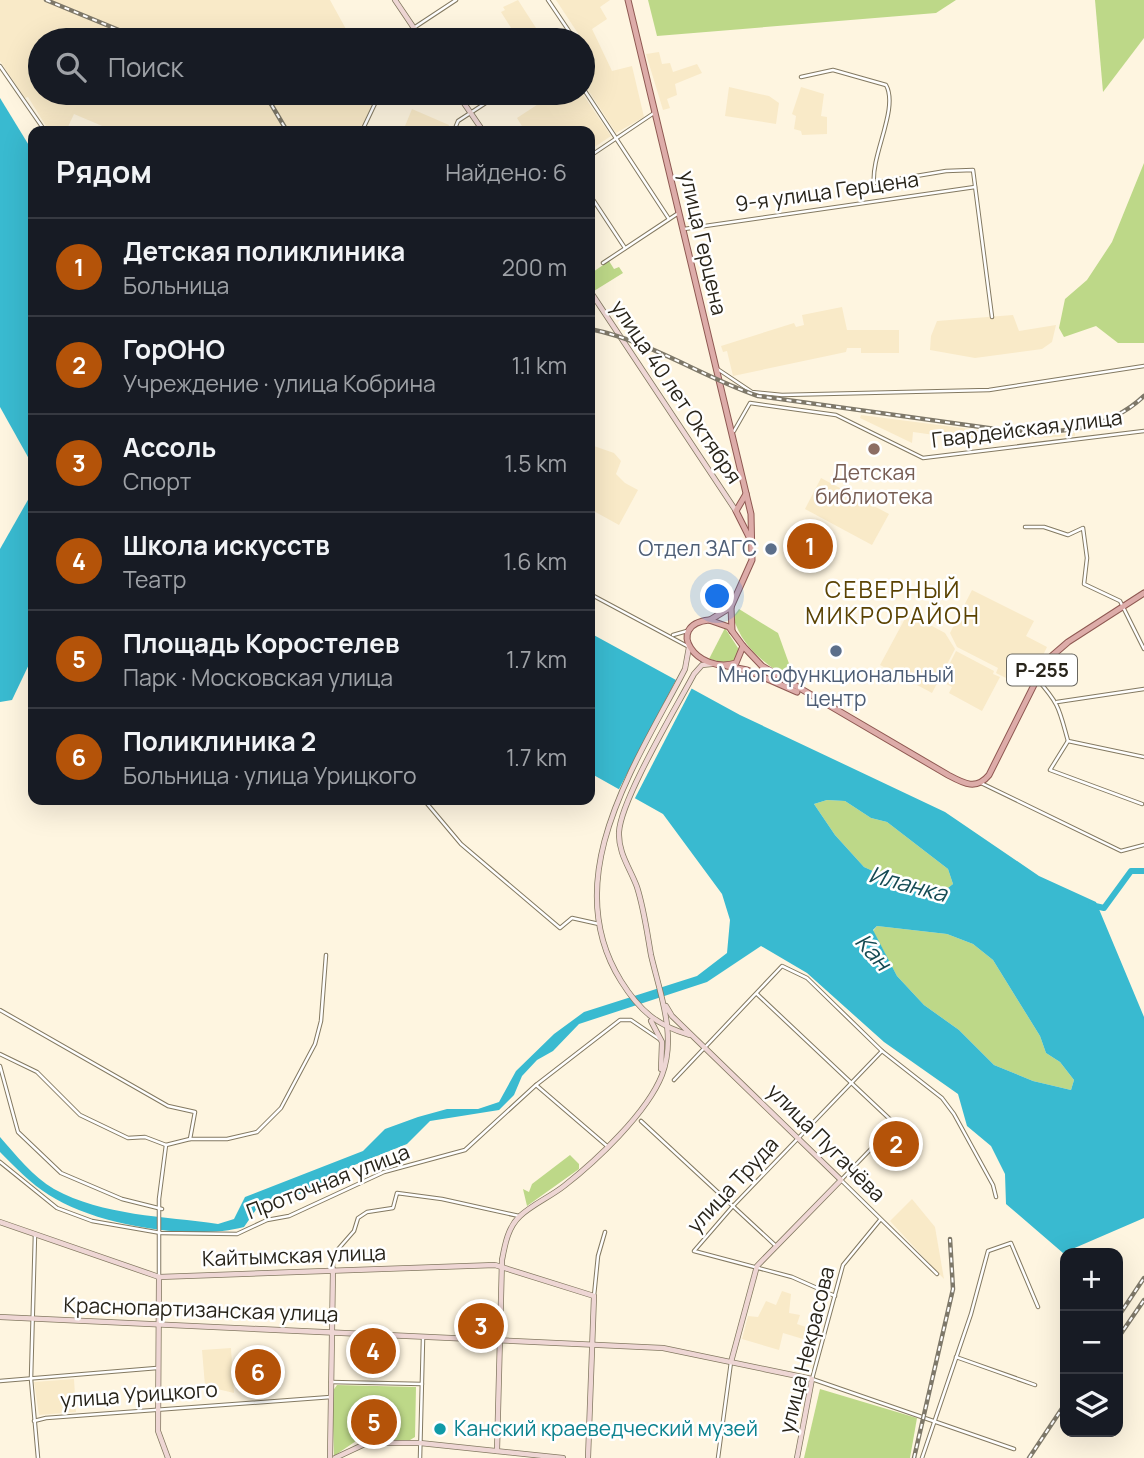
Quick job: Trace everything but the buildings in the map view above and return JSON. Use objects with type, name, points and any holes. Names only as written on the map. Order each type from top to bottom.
[{"type":"main road","name":"улица Герцена","points":[[628,0],[746,494],[754,547]]},
{"type":"main road","points":[[733,631],[731,607],[752,559],[754,547],[736,511],[746,494]]},
{"type":"main road","name":"Р-255","points":[[981,783],[989,775],[1046,660],[1144,593]]},
{"type":"main road","points":[[731,607],[692,626],[688,636],[689,647],[697,658],[721,664],[736,663],[743,646]]},
{"type":"main road","points":[[709,620],[723,623],[762,666],[814,699],[948,775],[968,785],[981,783]]},
{"type":"main road","points":[[721,664],[747,670],[814,699]]},
{"type":"street","points":[[395,0],[414,28],[456,0]]},
{"type":"street","points":[[548,0],[567,28]]},
{"type":"street","points":[[0,66],[42,126]]},
{"type":"street","points":[[801,77],[832,70],[886,85],[890,91],[885,126],[872,167],[874,183],[946,171],[972,170],[992,317]]},
{"type":"street","points":[[364,126],[374,105]]},
{"type":"street","points":[[465,105],[479,126]]},
{"type":"street","points":[[456,126],[458,121],[482,105]]},
{"type":"street","points":[[594,105],[669,219]]},
{"type":"street","points":[[595,153],[655,112]]},
{"type":"street","name":"9-я улица Герцена","points":[[684,229],[975,187]]},
{"type":"street","points":[[595,203],[625,248]]},
{"type":"street","points":[[603,263],[680,212]]},
{"type":"street","name":"улица 40 лет Октября","points":[[595,299],[736,511]]},
{"type":"street","points":[[716,368],[752,392],[782,395],[989,390],[1144,366]]},
{"type":"street","name":"Гвардейская улица","points":[[732,434],[750,403],[836,415],[923,458],[1144,430]]},
{"type":"street","points":[[1025,527],[1044,527],[1068,535],[1083,528],[1087,558],[1084,584],[1121,601],[1144,649]]},
{"type":"street","points":[[595,596],[670,634],[689,647],[685,669],[618,800],[597,869],[599,923],[606,952],[628,992],[650,1019],[661,1040],[663,1055],[658,1083]]},
{"type":"street","points":[[670,634],[677,635],[692,626]]},
{"type":"street","points":[[496,1458],[502,1267],[509,1232],[520,1216],[562,1187],[607,1146],[644,1104],[658,1083],[667,1057],[668,1029],[642,906],[619,839],[627,804],[694,674],[702,665],[713,664]]},
{"type":"street","points":[[1037,679],[1057,702],[1065,721],[1068,741],[1050,770],[1142,804]]},
{"type":"street","points":[[1057,702],[1144,689]]},
{"type":"street","points":[[1068,741],[1144,757]]},
{"type":"street","points":[[981,783],[1121,851],[1144,845]]},
{"type":"street","points":[[430,806],[461,844],[559,928],[572,918],[599,923]]},
{"type":"street","points":[[0,1054],[37,1072],[80,1115],[128,1138],[145,1137],[166,1145],[190,1139],[227,1139],[257,1132],[281,1108],[315,1044],[321,1021],[326,955]]},
{"type":"street","points":[[674,1080],[782,966],[807,978],[882,1051],[942,1098],[954,1114],[993,1185],[996,1197]]},
{"type":"street","points":[[718,1458],[731,1362],[757,1266],[895,1124],[757,995]]},
{"type":"street","points":[[663,1002],[692,1035]]},
{"type":"street","points":[[0,1010],[168,1106],[195,1112],[190,1139]]},
{"type":"street","points":[[650,1019],[668,1029],[692,1035]]},
{"type":"street","name":"Проточная улица","points":[[0,1162],[57,1208],[92,1221],[161,1233],[237,1234],[267,1220],[289,1216],[384,1172],[465,1150],[536,1086],[620,1020],[631,1020],[661,1040]]},
{"type":"street","name":"улица Пугачёва","points":[[692,1035],[708,1047],[937,1274]]},
{"type":"street","name":"улица Труда","points":[[757,1266],[694,1251],[733,1206],[882,1051]]},
{"type":"street","points":[[0,1066],[18,1132],[61,1173],[113,1195],[162,1209]]},
{"type":"street","points":[[536,1086],[607,1146]]},
{"type":"street","points":[[641,1121],[776,1246]]},
{"type":"street","points":[[166,1145],[159,1199],[162,1209],[158,1436],[168,1458]]},
{"type":"street","points":[[520,1216],[442,1199],[397,1193],[393,1208],[367,1212],[358,1217],[354,1231],[332,1255],[332,1458],[367,1443],[420,1443],[563,1458]]},
{"type":"street","name":"улица Некрасова","points":[[797,1458],[812,1379],[843,1265],[881,1219]]},
{"type":"street","name":"Кайтымская улица","points":[[0,1222],[159,1276],[486,1265],[502,1267],[594,1296]]},
{"type":"street","points":[[588,1458],[594,1296],[598,1256],[605,1232]]},
{"type":"street","points":[[35,1234],[31,1380],[38,1458]]},
{"type":"street","points":[[922,1458],[971,1314],[988,1251],[1011,1243],[1038,1307]]},
{"type":"street","points":[[757,1266],[792,1277],[835,1296]]},
{"type":"street","name":"Краснопартизанская улица","points":[[0,1317],[663,1348],[812,1379],[1014,1448]]},
{"type":"street","points":[[420,1458],[423,1335]]},
{"type":"street","points":[[956,1357],[1035,1385]]},
{"type":"street","points":[[0,1381],[158,1368]]},
{"type":"street","points":[[331,1382],[422,1384]]},
{"type":"street","name":"улица Урицкого","points":[[34,1421],[331,1397]]},
{"type":"shaded area","points":[[0,0],[330,0],[345,28],[28,28],[28,97],[25,98],[0,61]]},
{"type":"shaded area","points":[[518,0],[536,28],[511,28],[501,12],[505,10],[503,7]]},
{"type":"shaded area","points":[[556,0],[610,0],[600,7],[607,19],[594,28],[574,28]]},
{"type":"shaded area","points":[[595,35],[612,71],[632,66],[644,117],[616,133],[595,101]]},
{"type":"shaded area","points":[[659,52],[662,64],[670,63],[673,72],[697,64],[702,73],[675,84],[677,95],[667,99],[670,108],[663,110],[646,54]]},
{"type":"shaded area","points":[[729,87],[769,96],[779,103],[776,124],[725,116]]},
{"type":"shaded area","points":[[801,87],[824,94],[821,116],[827,117],[827,134],[802,135],[801,131],[794,129],[796,116],[792,114]]},
{"type":"shaded area","points":[[33,105],[372,105],[362,126],[102,126],[74,114],[68,126],[46,126]]},
{"type":"shaded area","points":[[537,105],[590,105],[611,136],[595,147],[595,126],[522,126],[517,118]]},
{"type":"shaded area","points":[[412,109],[449,125],[449,126],[405,126]]},
{"type":"shaded area","points":[[842,307],[847,330],[899,330],[899,353],[861,353],[861,348],[847,348],[846,352],[733,376],[727,351],[723,352],[721,346],[794,323],[796,327],[804,325],[802,315]]},
{"type":"shaded area","points":[[1013,315],[1019,331],[1056,325],[1052,342],[1042,349],[975,358],[930,350],[931,336],[937,321]]},
{"type":"shaded area","points":[[861,415],[1009,434],[1046,436],[1075,433],[1075,436],[978,441],[913,432],[912,443],[860,418]]},
{"type":"shaded area","points":[[595,446],[614,453],[621,461],[616,474],[638,490],[619,525],[595,512]]},
{"type":"shaded area","points":[[821,478],[889,514],[872,545],[805,509]]},
{"type":"shaded area","points":[[972,590],[1034,621],[1026,636],[1047,647],[1029,684],[1008,674],[1006,678],[996,673],[998,668],[957,647],[950,633]]},
{"type":"shaded area","points":[[908,613],[945,633],[955,649],[932,693],[880,665]]},
{"type":"shaded area","points":[[956,651],[994,671],[993,674],[1000,677],[982,711],[949,693],[952,687],[941,681]]},
{"type":"shaded area","points":[[912,1199],[935,1227],[944,1279],[890,1221]]},
{"type":"shaded area","points":[[782,1291],[791,1294],[789,1313],[800,1315],[797,1324],[806,1327],[803,1339],[783,1333],[779,1350],[742,1339],[748,1316],[758,1317],[766,1301],[776,1305]]},
{"type":"shaded area","points":[[231,1348],[234,1393],[205,1386],[202,1350]]},
{"type":"shaded area","points":[[74,1379],[76,1412],[39,1415],[34,1382]]},
{"type":"green space","points":[[648,0],[956,0],[936,13],[657,36]]},
{"type":"green space","points":[[1095,0],[1144,0],[1144,38],[1103,92]]},
{"type":"green space","points":[[1144,163],[1144,343],[1118,343],[1096,326],[1064,337],[1059,328],[1065,299],[1087,280],[1112,242]]},
{"type":"green space","points":[[609,261],[614,269],[619,267],[623,273],[595,290],[595,271]]},
{"type":"green space","points":[[739,609],[778,633],[796,683],[766,663],[743,639],[733,617]]},
{"type":"green space","points":[[725,628],[740,651],[735,661],[726,663],[709,659]]},
{"type":"green space","points":[[827,800],[845,801],[871,818],[887,822],[948,869],[953,884],[944,891],[922,893],[864,867],[835,835],[814,804]]},
{"type":"green space","points":[[877,926],[947,934],[973,944],[993,960],[1040,1036],[1046,1053],[1060,1062],[1074,1080],[1071,1090],[1033,1081],[994,1065],[959,1030],[924,1005],[897,976],[873,931]]},
{"type":"green space","points":[[570,1155],[579,1164],[579,1169],[527,1206],[523,1189],[529,1192],[532,1184]]},
{"type":"green space","points":[[337,1385],[416,1387],[415,1437],[410,1440],[356,1441],[334,1456],[332,1392]]},
{"type":"green space","points":[[820,1389],[917,1418],[910,1458],[804,1458]]},
{"type":"water","points":[[0,98],[28,144],[28,457],[0,407]]},
{"type":"water","points":[[28,500],[28,666],[12,700],[0,702],[0,549]]},
{"type":"water","name":"Кан","points":[[595,636],[740,715],[945,812],[1039,876],[1096,902],[1144,1017],[1144,1218],[1075,1248],[1060,1248],[1060,1250],[1006,1204],[1005,1174],[991,1146],[967,1126],[958,1094],[884,1042],[807,973],[761,946],[707,982],[579,1024],[553,1051],[537,1060],[522,1076],[514,1095],[499,1110],[430,1121],[407,1144],[352,1166],[320,1190],[262,1201],[244,1227],[222,1231],[171,1231],[144,1228],[91,1215],[42,1191],[0,1152],[0,1137],[46,1184],[93,1205],[134,1214],[218,1224],[234,1219],[245,1197],[363,1151],[385,1129],[447,1109],[478,1109],[499,1102],[516,1071],[554,1034],[584,1012],[697,976],[727,953],[730,920],[722,894],[663,814],[595,776]],"holes":[[[827,800],[845,801],[871,818],[887,822],[948,869],[953,884],[944,891],[922,893],[864,867],[835,835],[814,804]],[[877,926],[947,934],[973,944],[993,960],[1040,1036],[1046,1053],[1060,1062],[1074,1080],[1071,1090],[1033,1081],[994,1065],[959,1030],[924,1005],[897,976],[873,930]]]},
{"type":"pier","points":[[678,676],[694,684],[634,800],[618,791]]},
{"type":"waterway","name":"Иланка","points":[[1091,905],[1104,908],[1131,871],[1144,871]]},
{"type":"railway","points":[[46,0],[114,28]]},
{"type":"railway","points":[[272,105],[284,126]]},
{"type":"railway","points":[[595,330],[654,350],[758,396],[1010,431],[1046,432],[1081,428],[1114,417],[1144,396]]},
{"type":"railway","points":[[914,1458],[953,1289],[950,1239]]},
{"type":"railway","points":[[1122,1311],[1144,1278]]},
{"type":"railway","points":[[1123,1331],[1144,1300]]},
{"type":"railway","points":[[1029,1458],[1060,1412]]},
{"type":"place","name":"Детская библиотека","points":[[874,449]]},
{"type":"place","name":"Детская поликлиника","points":[[810,546]]},
{"type":"place","name":"Отдел ЗАГС","points":[[771,549]]},
{"type":"place","name":"Многофункциональный центр","points":[[836,651]]},
{"type":"place","name":"ГорОНО","points":[[896,1144]]},
{"type":"place","name":"Ассоль","points":[[481,1326]]},
{"type":"place","name":"Школа искусств","points":[[373,1351]]},
{"type":"place","name":"Поликлиника 2","points":[[258,1372]]},
{"type":"place","name":"Площадь Коростелев","points":[[374,1422]]},
{"type":"place","name":"Канский краеведческий музей","points":[[440,1429]]},
{"type":"district","name":"СЕВЕРНЫЙ МИКРОРАЙОН","points":[[893,603]]}]
